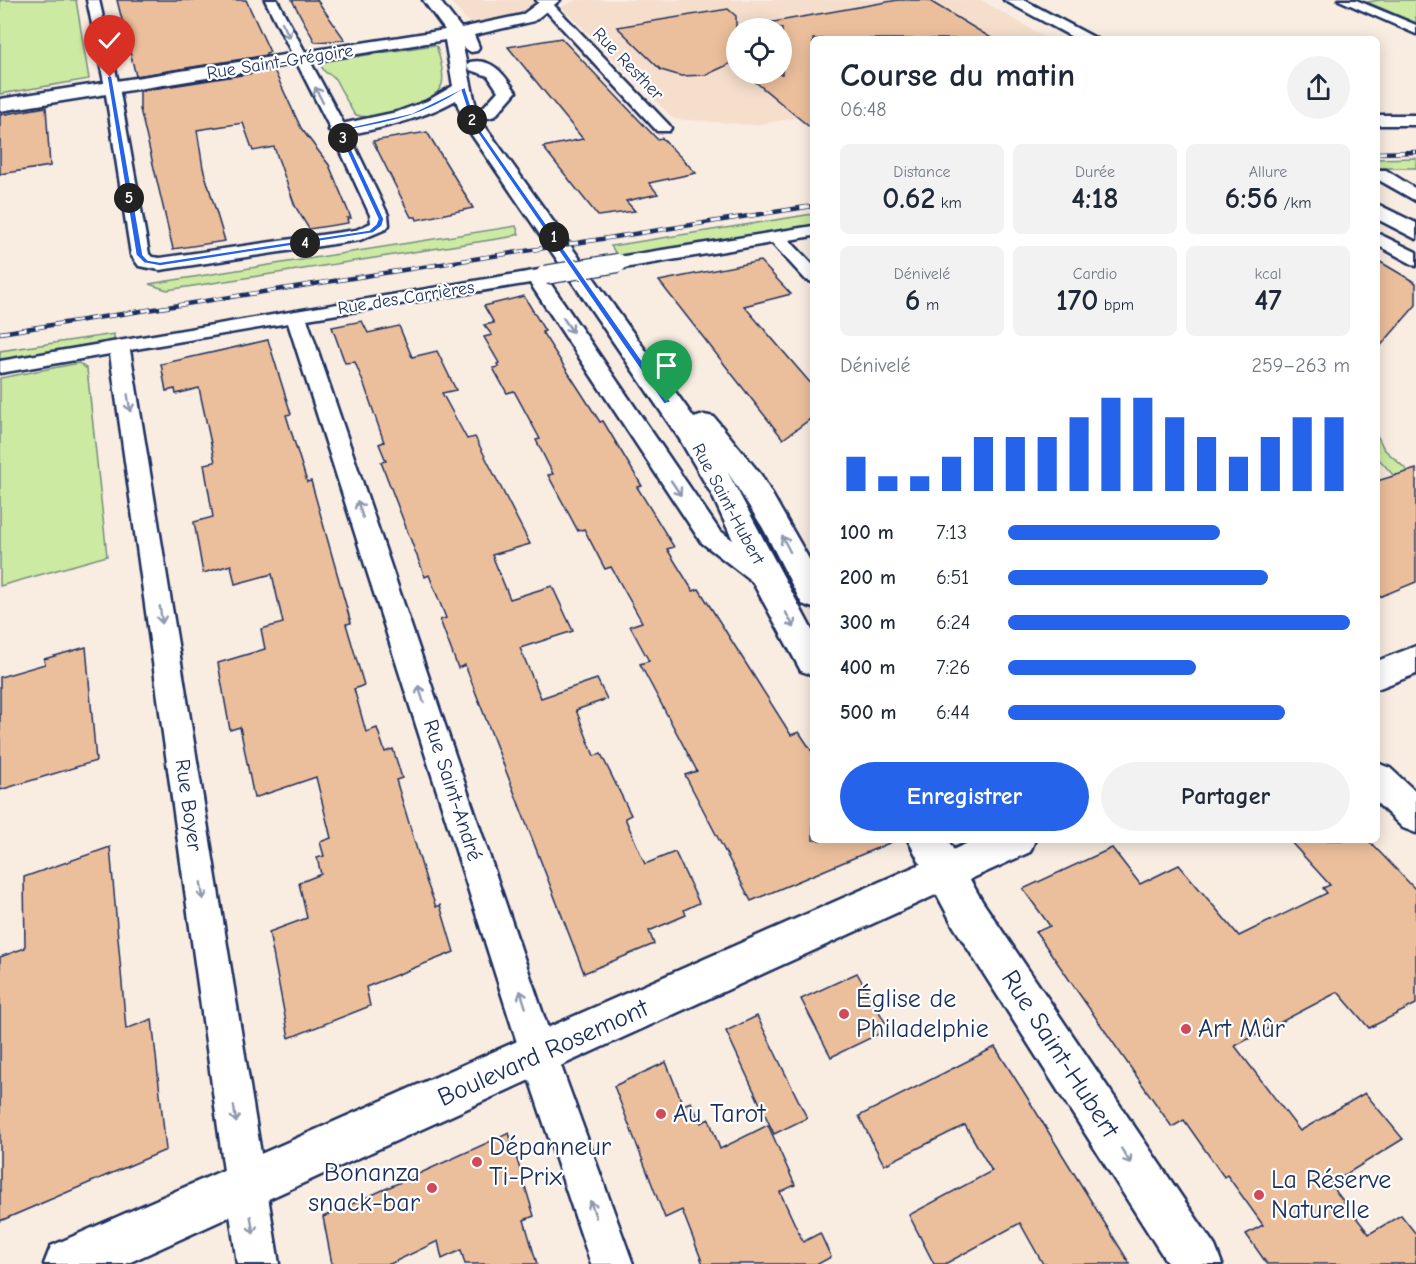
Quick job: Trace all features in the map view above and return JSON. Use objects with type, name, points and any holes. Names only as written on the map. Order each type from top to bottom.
[{"type":"street","points":[[93,0],[140,255],[150,263],[171,264],[360,235],[375,229],[381,222],[339,130],[331,119],[271,0]]},
{"type":"street","points":[[431,0],[457,34]]},
{"type":"street","points":[[1345,0],[1416,30]]},
{"type":"street","points":[[1014,1],[1068,36]]},
{"type":"street","points":[[1014,1],[1083,36]]},
{"type":"street","name":"Rue Saint-Grégoire","points":[[0,105],[457,34],[521,21],[547,2]]},
{"type":"street","name":"Rue Resther","points":[[547,2],[663,128]]},
{"type":"street","name":"Rue Saint-Hubert","points":[[810,590],[751,482],[715,438],[493,130],[488,112],[507,92],[494,72],[476,66],[468,38],[457,34],[453,41],[465,104],[475,125],[707,459],[742,524],[767,579],[810,657]]},
{"type":"street","points":[[339,130],[414,115],[433,107],[463,88]]},
{"type":"street","points":[[1380,120],[1416,120]]},
{"type":"street","points":[[1380,174],[1408,173]]},
{"type":"street","points":[[1380,175],[1416,196]]},
{"type":"street","points":[[1380,201],[1416,220]]},
{"type":"street","points":[[1380,212],[1416,232]]},
{"type":"street","name":"Rue des Carrières","points":[[0,367],[119,345],[810,231]]},
{"type":"street","points":[[776,237],[810,273]]},
{"type":"street","points":[[1380,240],[1416,260]]},
{"type":"street","name":"Rue Saint-Hubert","points":[[540,276],[710,536],[767,579]]},
{"type":"street","name":"Rue Saint-André","points":[[296,316],[539,1054],[558,1100],[612,1264]]},
{"type":"street","name":"Rue Boyer","points":[[119,345],[258,1264]]},
{"type":"street","points":[[1380,675],[1416,659]]},
{"type":"street","points":[[1380,781],[1416,816]]},
{"type":"street","name":"Boulevard Rosemont","points":[[69,1264],[539,1054],[936,856],[1001,843]]},
{"type":"street","name":"Rue Saint-Hubert","points":[[936,856],[968,914],[1197,1264]]},
{"type":"shaded area","points":[[449,0],[539,0],[542,3],[526,15],[470,24]]},
{"type":"shaded area","points":[[576,0],[981,0],[1043,36],[810,36],[810,116],[755,125],[674,119],[562,7]]},
{"type":"green space","points":[[0,0],[76,0],[89,79],[0,94]]},
{"type":"green space","points":[[1416,0],[1416,23],[1367,2]]},
{"type":"green space","points":[[434,45],[437,47],[443,75],[442,84],[437,92],[416,106],[389,115],[363,117],[354,114],[334,77],[325,72],[321,66],[327,61]]},
{"type":"green space","points":[[1416,158],[1416,168],[1380,168],[1380,159]]},
{"type":"green space","points":[[810,214],[810,225],[618,257],[611,246]]},
{"type":"green space","points":[[516,226],[519,234],[510,237],[167,290],[149,284]]},
{"type":"green space","points":[[114,334],[114,341],[0,361],[0,351]]},
{"type":"green space","points":[[79,363],[87,369],[107,556],[0,586],[0,378]]},
{"type":"green space","points":[[1380,441],[1384,449],[1409,472],[1394,476],[1380,460]]},
{"type":"building","points":[[117,0],[246,0],[270,52],[266,53],[267,55],[136,76]]},
{"type":"building","points":[[292,0],[317,0],[345,40],[315,42]]},
{"type":"building","points":[[898,0],[928,0],[988,36],[810,36],[810,127],[758,84],[792,84],[792,19]]},
{"type":"building","points":[[728,9],[736,16],[736,18],[726,18],[726,66],[706,75],[681,76],[661,70],[617,27]]},
{"type":"building","points":[[561,38],[657,139],[662,138],[696,173],[649,183],[658,194],[626,201],[635,211],[598,216],[543,147],[583,139],[508,47]]},
{"type":"building","points":[[274,70],[301,128],[329,165],[351,218],[347,218],[348,223],[309,229],[295,206],[274,147],[253,151],[243,123],[197,130],[203,168],[225,241],[173,249],[140,109],[140,91]]},
{"type":"building","points":[[46,107],[50,166],[0,174],[0,115]]},
{"type":"building","points":[[427,132],[473,208],[417,220],[416,217],[411,217],[373,141]]},
{"type":"building","points":[[760,261],[791,294],[744,306],[810,383],[810,419],[783,439],[659,281]]},
{"type":"building","points":[[1380,262],[1416,283],[1416,305],[1380,347]]},
{"type":"building","points":[[524,296],[545,331],[542,332],[600,422],[603,421],[642,486],[637,487],[674,547],[667,549],[693,591],[699,589],[791,735],[799,732],[810,748],[810,843],[889,843],[751,901],[685,775],[697,771],[640,664],[649,661],[630,626],[642,622],[611,567],[605,569],[584,529],[578,531],[548,475],[553,474],[536,440],[540,439],[514,391],[507,393],[493,368],[499,367],[497,364],[499,363],[484,337],[492,335],[484,325],[494,323],[484,306]]},
{"type":"building","points":[[362,321],[368,333],[399,326],[412,357],[437,351],[456,390],[442,393],[467,439],[475,437],[530,544],[492,555],[510,599],[552,586],[573,631],[520,648],[541,698],[597,679],[607,699],[576,710],[594,756],[601,754],[631,815],[625,818],[645,864],[675,852],[699,903],[684,910],[686,915],[649,931],[654,944],[584,973],[465,665],[458,668],[440,620],[446,618],[429,575],[425,577],[381,462],[386,461],[379,444],[384,442],[365,387],[355,362],[345,363],[332,327]]},
{"type":"building","points":[[268,340],[291,414],[286,415],[307,482],[311,481],[351,623],[346,624],[364,685],[354,689],[366,732],[377,728],[385,752],[393,749],[402,778],[396,780],[427,883],[436,907],[440,905],[454,952],[366,987],[370,1006],[289,1038],[269,932],[307,918],[299,883],[321,874],[317,858],[324,856],[320,842],[331,838],[316,777],[254,798],[240,727],[230,730],[218,663],[265,649],[261,629],[283,623],[272,574],[235,584],[231,565],[203,573],[194,522],[213,517],[204,464],[215,462],[199,388],[176,394],[175,389],[166,391],[161,364]]},
{"type":"building","points":[[1416,469],[1416,582],[1380,597],[1380,480]]},
{"type":"building","points":[[86,647],[96,761],[0,790],[0,677],[45,664],[44,659]]},
{"type":"building","points":[[1292,843],[1371,843],[1416,890],[1416,1004],[1369,1028],[1338,992],[1235,1046],[1300,1131],[1365,1093],[1403,1139],[1330,1184],[1369,1234],[1401,1215],[1416,1234],[1416,1264],[1267,1264],[1246,1234],[1263,1225],[1227,1175],[1224,1177],[1184,1120],[1172,1127],[1036,932],[1050,926],[1023,889],[1112,848],[1140,884],[1179,865],[1239,936],[1327,893],[1323,888],[1330,885]]},
{"type":"building","points":[[110,847],[126,1029],[152,1019],[166,1150],[0,1221],[0,957],[25,948],[24,877]]},
{"type":"building","name":"Église de Philadelphie","points":[[857,973],[889,1029],[831,1057],[801,999]]},
{"type":"building","points":[[757,1016],[807,1118],[774,1134],[726,1031]]},
{"type":"building","points":[[995,1047],[1130,1264],[1043,1264],[1020,1223],[945,1264],[934,1264],[909,1215],[992,1171],[965,1125],[884,1165],[859,1116]]},
{"type":"building","points":[[666,1062],[683,1105],[691,1102],[701,1123],[709,1119],[720,1149],[768,1125],[795,1185],[780,1192],[803,1242],[820,1233],[831,1257],[818,1264],[703,1264],[682,1210],[665,1218],[614,1086]]},
{"type":"building","points":[[509,1133],[534,1216],[524,1220],[537,1264],[465,1264],[461,1250],[442,1259],[438,1241],[390,1264],[332,1264],[323,1217]]},
{"type":"railway","points":[[1380,153],[1416,152]]},
{"type":"railway","points":[[0,333],[810,206]]},
{"type":"place","name":"Église de Philadelphie","points":[[844,1014]]},
{"type":"place","name":"Art Mûr","points":[[1186,1029]]},
{"type":"place","name":"Au Tarot","points":[[661,1114]]},
{"type":"place","name":"Dépanneur Ti-Prix","points":[[477,1162]]},
{"type":"place","name":"Bonanza snack-bar","points":[[432,1188]]},
{"type":"place","name":"La Réserve Naturelle","points":[[1259,1195]]},
{"type":"route","points":[[110,77],[140,255],[146,262],[155,264],[171,264],[371,232],[380,225],[381,219],[339,130],[414,115],[433,107],[463,88],[465,104],[475,125],[667,402]]}]
